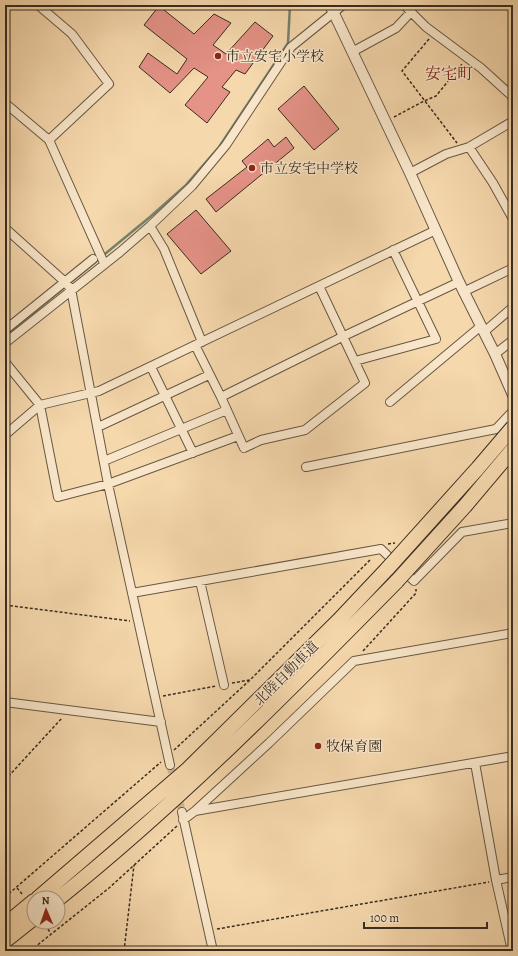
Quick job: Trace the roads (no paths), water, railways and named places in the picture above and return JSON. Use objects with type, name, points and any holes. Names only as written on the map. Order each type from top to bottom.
[{"type":"highway","name":"北陸自動車道","points":[[47,890],[188,769],[334,626],[478,468],[513,427]]},
{"type":"highway","name":"北陸自動車道","points":[[66,892],[188,786],[295,685],[398,581],[513,449]]},
{"type":"highway","points":[[5,925],[26,900]]},
{"type":"highway","points":[[5,941],[26,924]]},
{"type":"street","points":[[38,5],[72,34],[110,84],[48,140]]},
{"type":"street","points":[[5,343],[150,226],[192,186],[226,145],[291,47],[332,8],[344,5]]},
{"type":"street","points":[[404,5],[434,33],[481,68],[513,97]]},
{"type":"street","points":[[332,8],[410,173],[461,287],[495,354],[513,395]]},
{"type":"street","points":[[352,52],[396,28],[411,12]]},
{"type":"street","points":[[5,103],[48,140],[96,256],[104,263]]},
{"type":"street","points":[[410,173],[446,154],[465,148],[513,121]]},
{"type":"street","points":[[465,148],[493,184],[513,219]]},
{"type":"street","points":[[150,226],[164,249],[209,375],[221,397],[244,448],[261,440],[305,430],[365,384],[344,336],[319,286]]},
{"type":"street","points":[[5,228],[71,289],[92,393],[108,484],[170,765]]},
{"type":"street","points":[[5,435],[40,405],[99,391],[436,230]]},
{"type":"street","points":[[355,361],[436,339],[393,250]]},
{"type":"street","points":[[5,330],[96,256]]},
{"type":"street","points":[[221,397],[344,336],[418,302],[513,268]]},
{"type":"street","points":[[390,402],[482,329],[513,307]]},
{"type":"street","points":[[495,354],[513,340]]},
{"type":"street","points":[[5,362],[40,405],[58,497],[108,484],[238,436]]},
{"type":"street","points":[[151,367],[193,453]]},
{"type":"street","points":[[98,428],[209,375]]},
{"type":"street","points":[[104,461],[227,410]]},
{"type":"street","points":[[306,467],[496,430],[513,411]]},
{"type":"street","points":[[132,593],[384,547],[414,581],[462,532],[513,523]]},
{"type":"street","points":[[200,581],[224,685]]},
{"type":"street","points":[[195,812],[354,661],[513,633]]},
{"type":"street","points":[[5,702],[161,722]]},
{"type":"street","points":[[213,951],[182,816],[195,812],[513,756]]},
{"type":"street","points":[[475,763],[496,880],[512,951]]},
{"type":"street","points":[[496,880],[513,877]]},
{"type":"waterway","points":[[5,336],[150,217],[185,186],[219,147],[288,43],[290,5]]},
{"type":"tunnel","points":[[170,765],[182,812]]},
{"type":"place","name":"市立安宅小学校","points":[[218,56]]},
{"type":"place","name":"市立安宅中学校","points":[[252,168]]},
{"type":"place","name":"牧保育園","points":[[318,746]]},
{"type":"district","name":"安宅町","points":[[449,73]]}]
